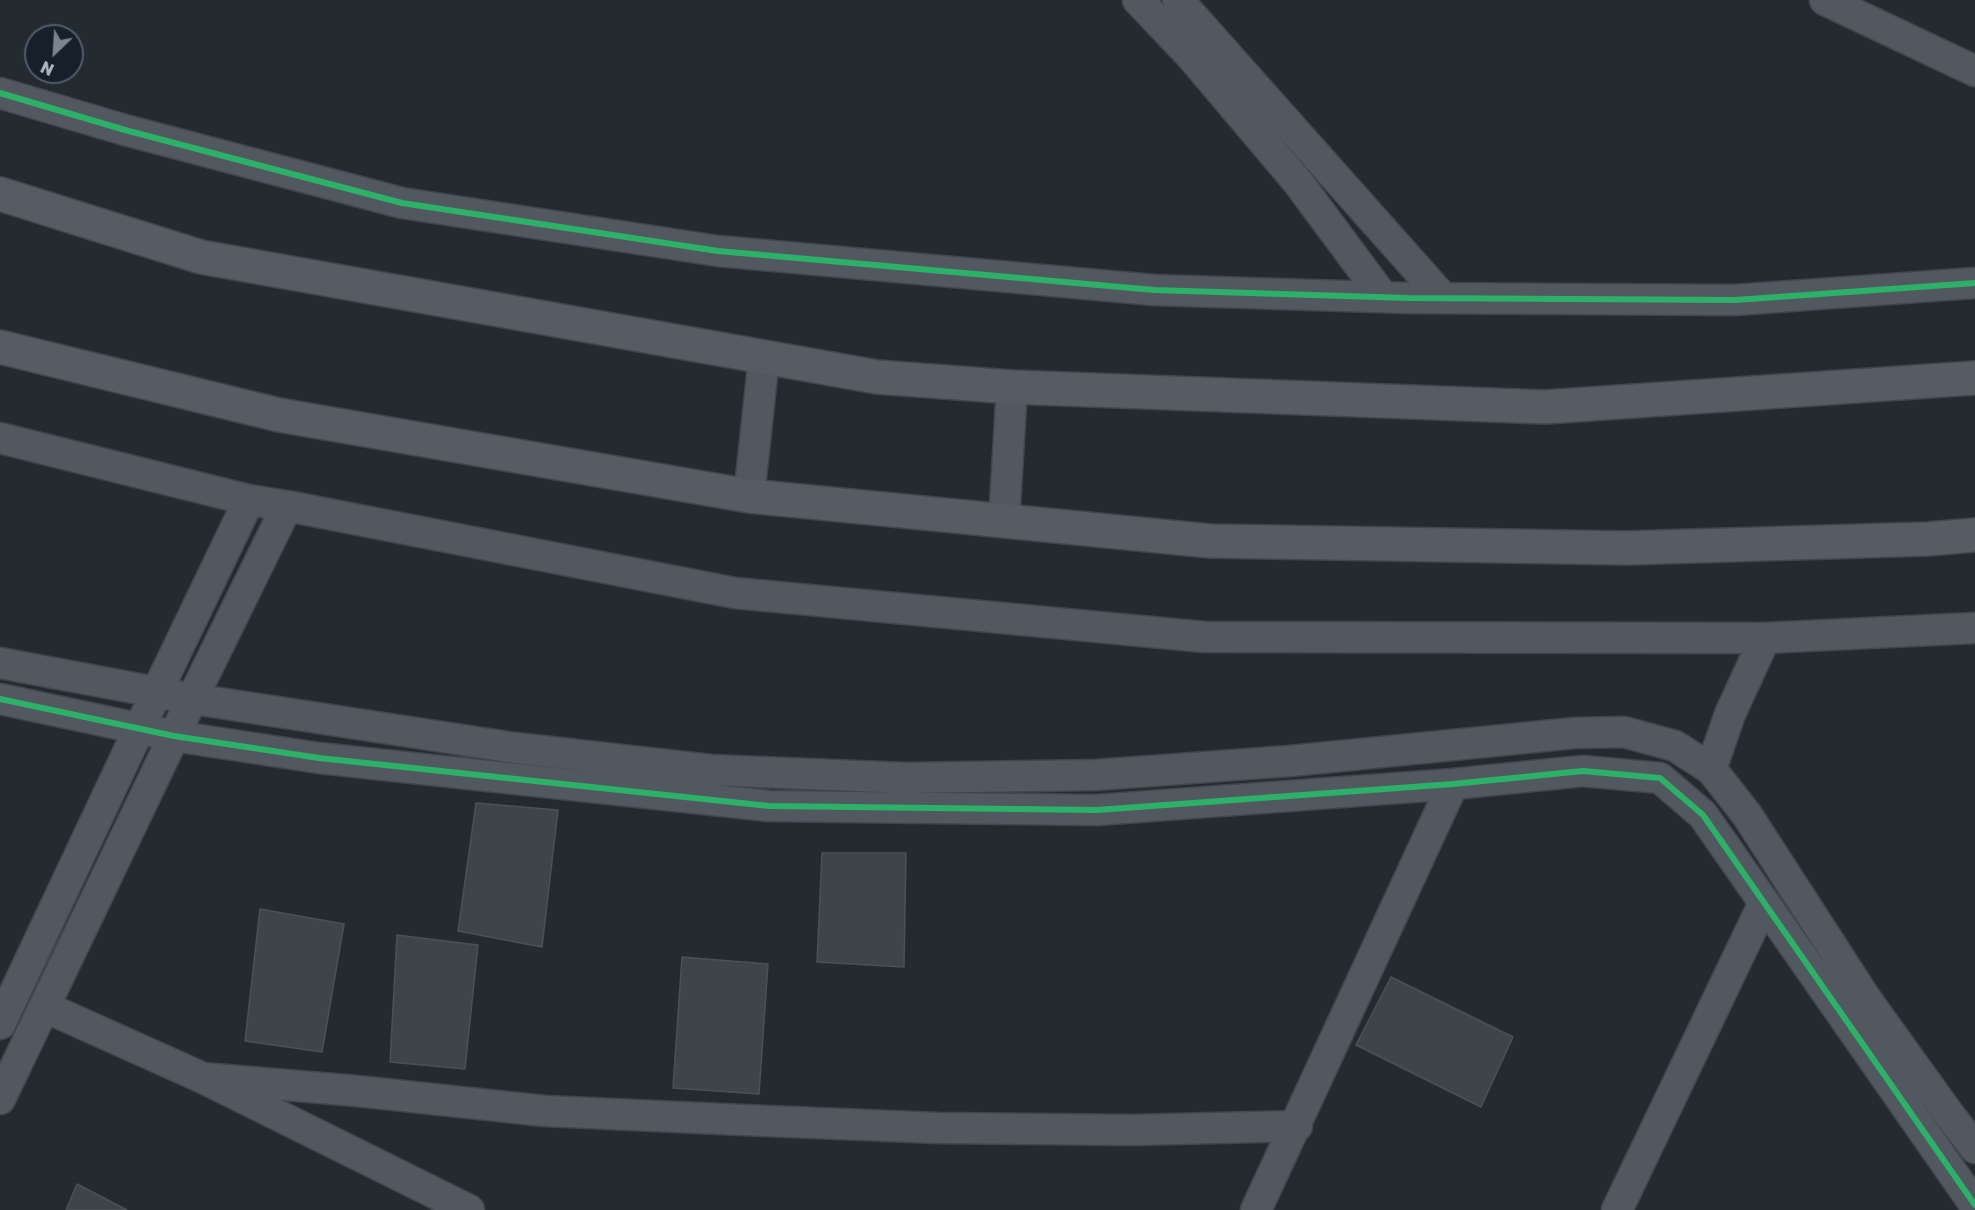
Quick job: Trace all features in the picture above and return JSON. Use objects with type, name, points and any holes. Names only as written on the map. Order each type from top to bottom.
[{"type":"main road","points":[[0,194],[201,257],[877,378],[1012,387],[1545,407],[1975,378]]},
{"type":"main road","points":[[0,347],[279,415],[749,496],[1210,542],[1626,548],[1928,539],[1975,535]]},
{"type":"street","points":[[1138,0],[1193,58],[1297,180],[1383,297]]},
{"type":"street","points":[[1178,0],[1443,298]]},
{"type":"street","points":[[1825,0],[1975,71]]},
{"type":"street","points":[[0,93],[137,134],[402,203],[717,251],[1154,290],[1383,297],[1735,300],[1975,284]]},
{"type":"street","points":[[749,496],[764,357]]},
{"type":"street","points":[[1004,522],[1012,387]]},
{"type":"street","points":[[0,438],[249,500],[735,593],[1205,637],[1765,638],[1975,628]]},
{"type":"street","points":[[0,1024],[249,500]]},
{"type":"street","points":[[0,1099],[287,506]]},
{"type":"street","points":[[1711,769],[1730,714],[1765,638]]},
{"type":"street","points":[[0,663],[156,693],[515,748],[711,770],[906,778],[1095,775],[1290,761],[1575,733],[1624,732],[1676,746],[1711,769],[1747,815],[1864,996],[1975,1148]]},
{"type":"street","points":[[0,699],[174,736],[319,758],[769,806],[1097,810],[1453,784],[1583,771],[1660,778],[1703,815],[1975,1205]]},
{"type":"street","points":[[1257,1210],[1453,784]]},
{"type":"street","points":[[1617,1210],[1764,903]]},
{"type":"street","points":[[45,1007],[203,1078],[469,1210]]},
{"type":"street","points":[[203,1078],[357,1091],[545,1111],[743,1120],[939,1128],[1133,1130],[1297,1126]]},
{"type":"building","points":[[476,803],[558,810],[542,947],[458,931]]},
{"type":"building","points":[[822,853],[906,853],[904,967],[817,962]]},
{"type":"building","points":[[260,909],[344,924],[322,1052],[245,1041]]},
{"type":"building","points":[[397,935],[478,945],[465,1069],[390,1062]]},
{"type":"building","points":[[682,957],[768,964],[759,1094],[673,1088]]},
{"type":"building","points":[[1391,977],[1513,1037],[1481,1107],[1356,1045]]},
{"type":"building","points":[[77,1184],[127,1210],[66,1210]]},
{"type":"cycle path","points":[[0,93],[125,130],[402,203],[718,251],[1154,290],[1408,298],[1735,300],[1975,283]]},
{"type":"cycle path","points":[[0,699],[174,736],[319,758],[769,806],[1097,810],[1453,784],[1583,771],[1660,778],[1703,815],[1975,1205]]}]
